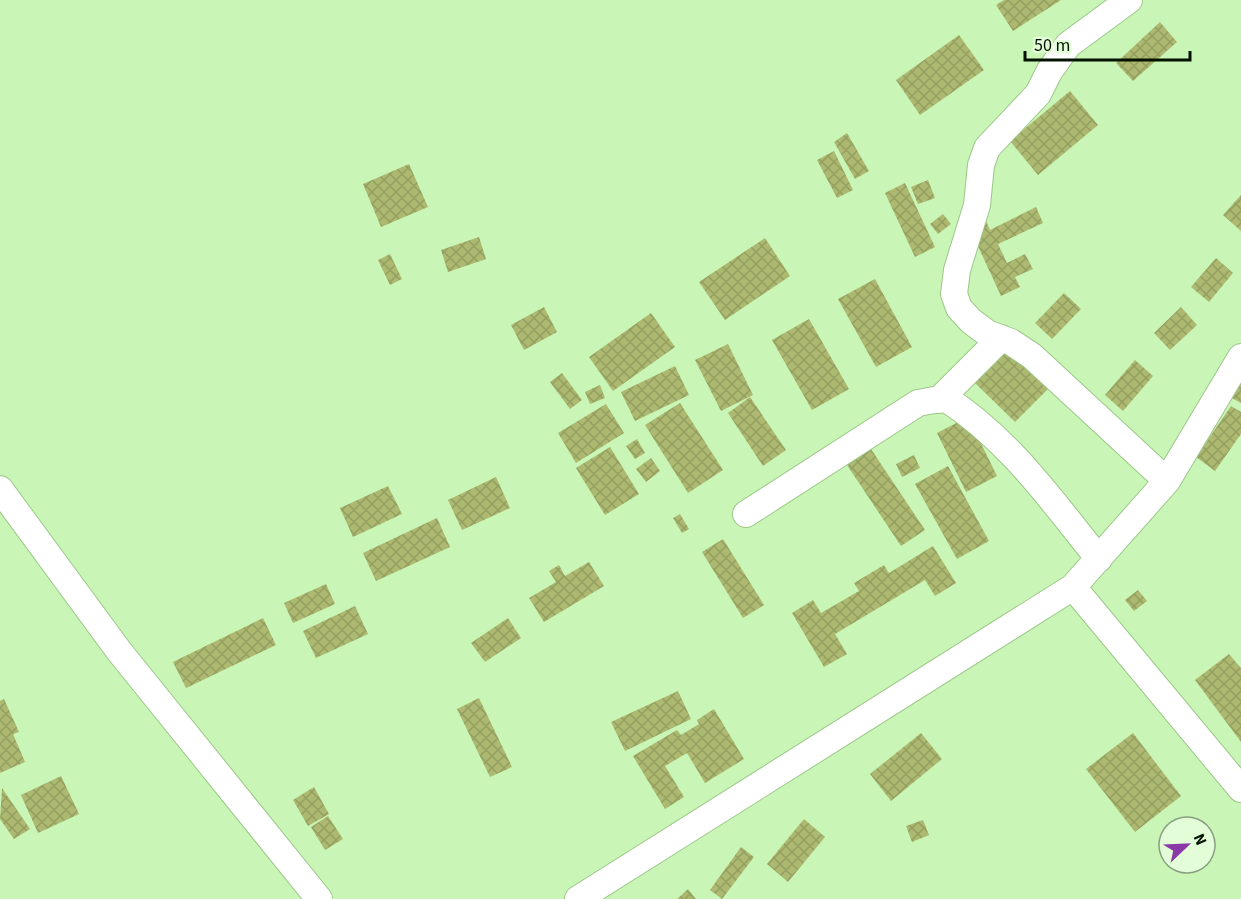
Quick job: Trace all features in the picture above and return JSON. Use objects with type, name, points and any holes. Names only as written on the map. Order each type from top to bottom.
[{"type":"street","points":[[1129,0],[1068,45],[1049,72],[1038,94],[987,148],[981,165],[977,205],[957,270],[954,294],[959,308],[971,321],[987,333],[1001,338],[1032,356],[1167,481]]},
{"type":"street","points":[[939,400],[1001,338]]},
{"type":"street","points":[[578,899],[1073,587],[1167,481],[1241,357]]},
{"type":"street","points":[[746,514],[918,403],[945,398],[973,416],[1012,451],[1099,559]]},
{"type":"street","points":[[0,489],[119,651],[319,899]]},
{"type":"street","points":[[1073,587],[1241,789]]},
{"type":"building","points":[[1004,0],[1061,0],[1013,31],[996,5]]},
{"type":"building","points":[[1160,22],[1177,42],[1133,81],[1116,63]]},
{"type":"building","points":[[959,35],[984,70],[920,115],[896,80]]},
{"type":"building","points":[[1070,91],[1098,125],[1038,175],[1010,141]]},
{"type":"building","points":[[847,133],[869,171],[855,179],[834,142]]},
{"type":"building","points":[[834,151],[853,190],[837,198],[817,160]]},
{"type":"building","points":[[409,164],[428,207],[381,227],[363,184]]},
{"type":"building","points":[[928,180],[935,198],[918,204],[911,187]]},
{"type":"building","points":[[905,183],[935,247],[915,257],[885,193]]},
{"type":"building","points":[[1241,195],[1241,231],[1223,215]]},
{"type":"building","points":[[1036,207],[1043,223],[998,244],[1007,263],[1025,254],[1033,269],[1015,277],[1020,287],[1001,296],[970,229],[986,221],[990,230]]},
{"type":"building","points":[[943,214],[951,224],[938,234],[930,224]]},
{"type":"building","points":[[479,237],[486,259],[448,272],[441,250]]},
{"type":"building","points":[[765,238],[790,276],[725,320],[699,282]]},
{"type":"building","points":[[390,254],[402,279],[390,285],[378,260]]},
{"type":"building","points":[[1216,258],[1233,273],[1209,302],[1191,287]]},
{"type":"building","points":[[875,279],[912,347],[876,367],[838,299]]},
{"type":"building","points":[[1064,293],[1081,309],[1052,339],[1035,323]]},
{"type":"building","points":[[544,307],[557,332],[524,350],[511,325]]},
{"type":"building","points":[[1181,307],[1197,325],[1170,350],[1154,333]]},
{"type":"building","points":[[651,313],[675,347],[613,391],[589,357]]},
{"type":"building","points":[[809,319],[849,389],[812,410],[772,340]]},
{"type":"building","points":[[728,344],[753,395],[721,411],[695,360]]},
{"type":"building","points":[[1008,346],[1049,388],[1015,422],[973,381]]},
{"type":"building","points":[[1135,360],[1153,376],[1123,411],[1105,395]]},
{"type":"building","points":[[675,366],[689,395],[635,421],[621,392]]},
{"type":"building","points":[[562,373],[582,400],[570,409],[550,382]]},
{"type":"building","points":[[1241,380],[1241,403],[1230,397]]},
{"type":"building","points":[[600,385],[605,398],[590,404],[585,392]]},
{"type":"building","points":[[750,397],[786,450],[763,466],[728,413]]},
{"type":"building","points":[[680,403],[723,470],[688,493],[645,425]]},
{"type":"building","points":[[606,404],[624,433],[576,463],[558,433]]},
{"type":"building","points":[[1231,406],[1241,412],[1241,434],[1215,471],[1196,457]]},
{"type":"building","points":[[968,417],[997,476],[966,492],[937,433]]},
{"type":"building","points":[[637,439],[645,453],[635,459],[626,446]]},
{"type":"building","points":[[610,447],[639,494],[605,515],[576,468]]},
{"type":"building","points":[[871,449],[925,530],[901,546],[847,465]]},
{"type":"building","points":[[914,455],[920,468],[902,477],[896,464]]},
{"type":"building","points":[[651,458],[660,471],[646,482],[636,469]]},
{"type":"building","points":[[948,466],[989,541],[957,559],[915,484]]},
{"type":"building","points":[[496,477],[510,508],[462,530],[448,500]]},
{"type":"building","points":[[388,486],[402,514],[353,537],[340,508]]},
{"type":"building","points":[[680,514],[689,529],[682,533],[673,518]]},
{"type":"building","points":[[437,518],[450,547],[376,581],[363,553]]},
{"type":"building","points":[[723,539],[764,605],[743,618],[702,552]]},
{"type":"building","points":[[933,546],[956,583],[935,596],[925,580],[835,634],[847,654],[824,667],[792,613],[813,600],[821,613],[859,591],[854,583],[884,565],[889,573]]},
{"type":"building","points":[[589,562],[604,586],[544,622],[529,598],[556,582],[549,571],[559,565],[565,576]]},
{"type":"building","points":[[326,584],[335,604],[293,623],[284,603]]},
{"type":"building","points":[[1138,590],[1147,601],[1134,611],[1125,600]]},
{"type":"building","points":[[355,606],[368,634],[316,658],[303,631]]},
{"type":"building","points":[[263,618],[276,645],[186,688],[173,662]]},
{"type":"building","points":[[508,618],[521,638],[485,662],[471,643]]},
{"type":"building","points":[[1229,654],[1241,668],[1241,742],[1195,680]]},
{"type":"building","points":[[678,691],[691,719],[625,751],[611,722]]},
{"type":"building","points":[[479,698],[512,767],[490,777],[457,709]]},
{"type":"building","points":[[4,699],[19,732],[13,734],[25,762],[0,773],[0,701]]},
{"type":"building","points":[[714,709],[744,759],[705,783],[687,753],[665,766],[684,797],[665,809],[633,756],[677,730],[681,735],[699,724],[697,720]]},
{"type":"building","points":[[921,733],[942,759],[891,801],[870,774]]},
{"type":"building","points":[[1133,733],[1181,796],[1135,832],[1086,769]]},
{"type":"building","points":[[61,776],[79,814],[38,833],[21,795]]},
{"type":"building","points":[[314,787],[329,814],[308,826],[293,800]]},
{"type":"building","points":[[2,788],[30,829],[14,839],[0,819]]},
{"type":"building","points":[[328,816],[343,839],[325,850],[311,827]]},
{"type":"building","points":[[804,819],[825,837],[788,882],[767,864]]},
{"type":"building","points":[[923,820],[929,835],[912,842],[906,826]]},
{"type":"building","points":[[741,847],[754,857],[722,899],[710,890]]},
{"type":"building","points":[[688,889],[696,899],[677,899]]}]
